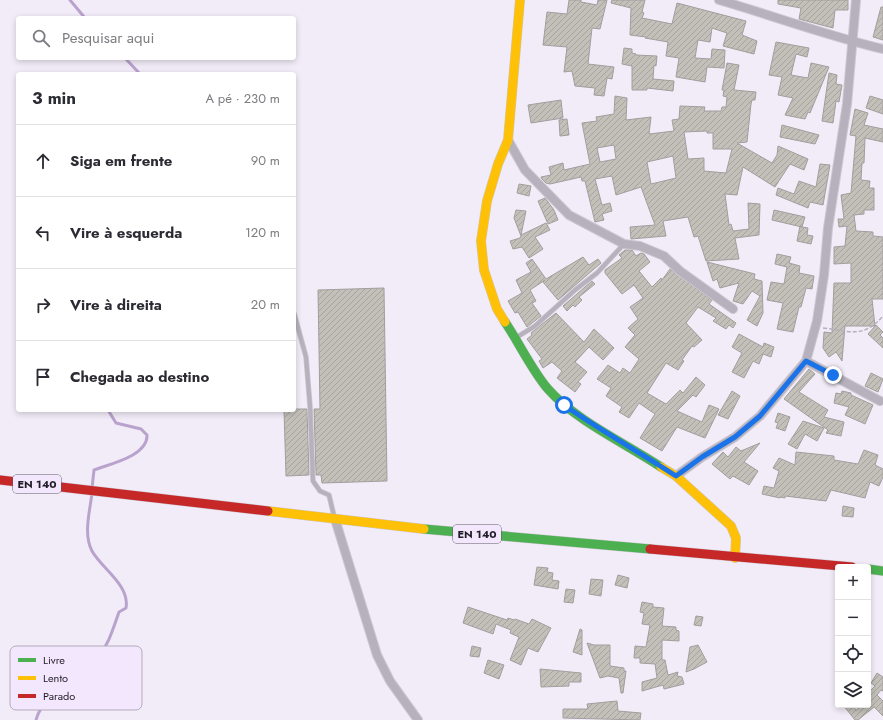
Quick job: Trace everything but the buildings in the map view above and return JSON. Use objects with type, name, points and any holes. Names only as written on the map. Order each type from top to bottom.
[{"type":"main road","points":[[520,0],[508,140],[498,164],[487,202],[481,241],[484,270],[498,309],[548,388],[564,405],[596,427],[628,445],[676,476],[732,526],[736,538],[735,558]]},
{"type":"main road","name":"EN 140","points":[[0,480],[462,533],[835,566]]},
{"type":"main road","points":[[871,569],[883,571]]},
{"type":"street","points":[[719,0],[782,18],[852,42],[883,49]]},
{"type":"street","points":[[676,476],[702,457],[735,437],[760,416],[806,361],[815,328],[824,275],[828,228],[847,104],[856,0]]},
{"type":"street","points":[[508,140],[525,170],[569,215],[624,244],[640,246],[664,256],[680,271],[733,309]]},
{"type":"street","points":[[806,361],[880,401]]},
{"type":"street","points":[[335,519],[377,655],[390,681],[418,720]]},
{"type":"lane","points":[[517,337],[535,326],[575,290],[597,273],[624,244]]},
{"type":"lane","points":[[296,320],[306,357],[311,421],[312,481],[320,491],[329,495],[335,519]]},
{"type":"path","points":[[815,328],[860,332],[867,331],[883,316]]},
{"type":"waterway","points":[[70,0],[83,16]]},
{"type":"waterway","points":[[127,60],[138,72]]},
{"type":"waterway","points":[[92,488],[94,470],[118,462],[135,454],[146,442],[147,435],[141,429],[116,423],[109,412]]},
{"type":"waterway","points":[[92,493],[88,522],[89,544],[96,558],[120,585],[126,600],[126,608],[119,612],[105,646]]},
{"type":"waterway","points":[[36,720],[40,710]]},
{"type":"traffic: fast","points":[[505,322],[542,382],[559,401],[602,431],[661,467]]},
{"type":"traffic: fast","points":[[424,529],[650,549]]},
{"type":"traffic: fast","points":[[871,569],[883,571]]},
{"type":"traffic: slow","points":[[505,322],[497,309],[484,270],[481,241],[487,201],[498,164],[508,140],[520,0]]},
{"type":"traffic: slow","points":[[661,467],[676,476],[731,526],[736,538],[735,558]]},
{"type":"traffic: slow","points":[[268,511],[424,529]]},
{"type":"traffic: jam","points":[[0,480],[268,511]]},
{"type":"traffic: jam","points":[[650,549],[835,565]]},
{"type":"route","points":[[564,405],[596,427],[628,445],[676,476],[702,457],[735,437],[760,416],[806,361],[833,375]]}]
